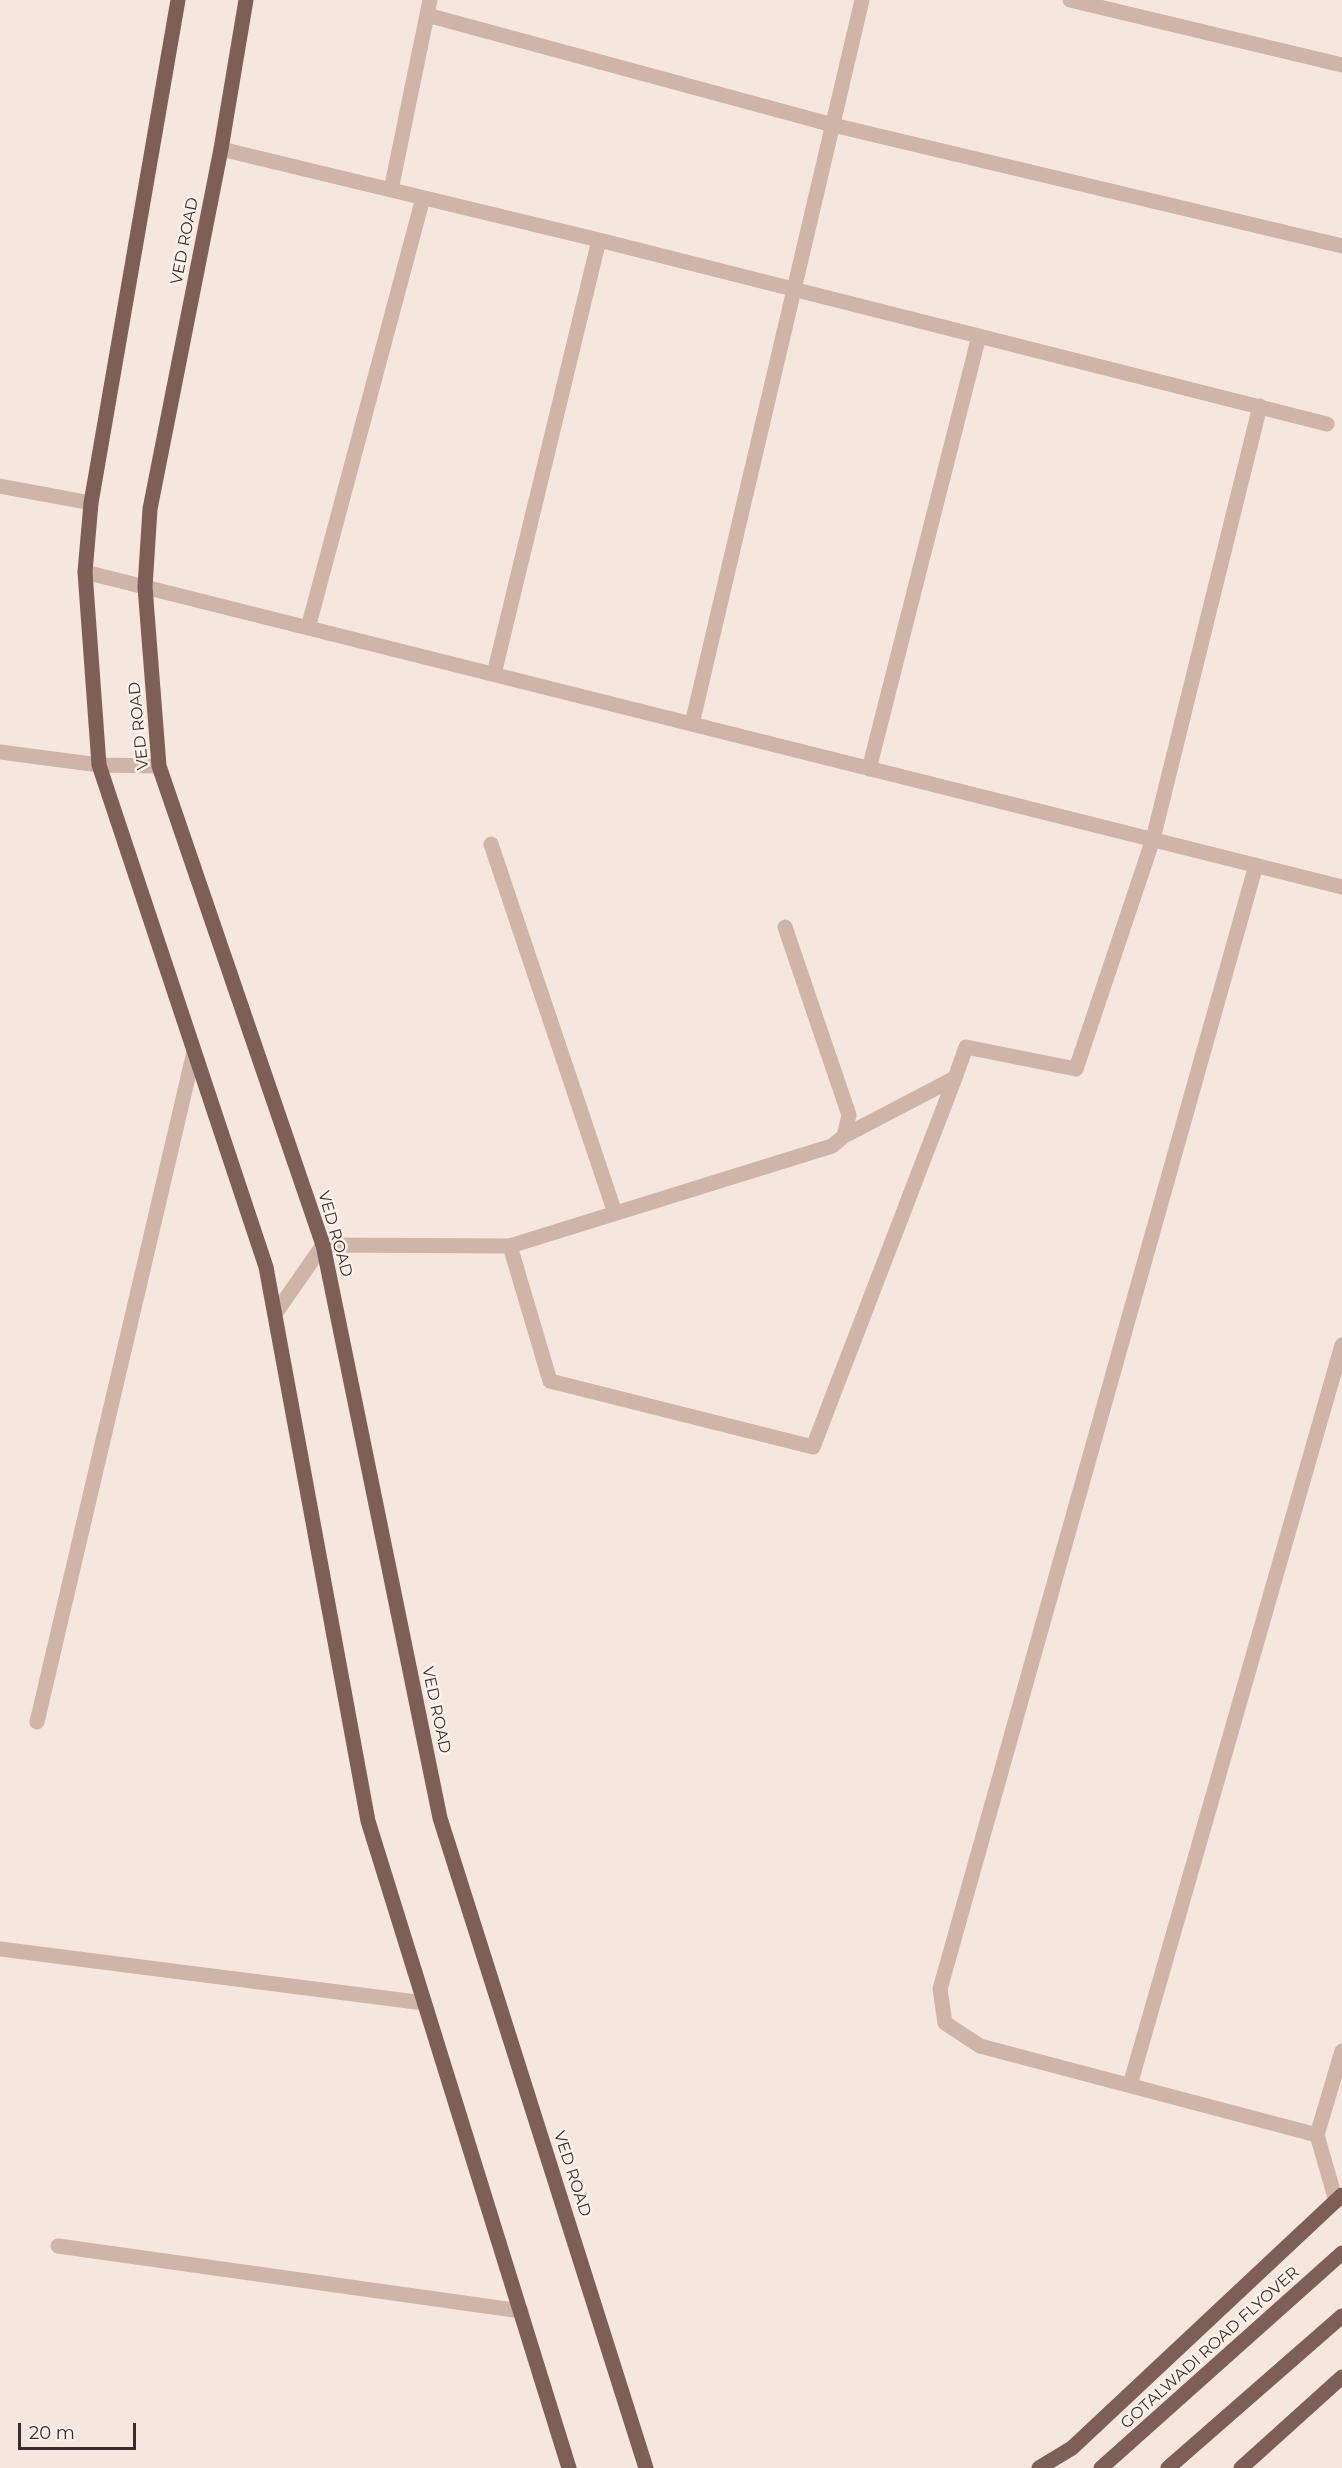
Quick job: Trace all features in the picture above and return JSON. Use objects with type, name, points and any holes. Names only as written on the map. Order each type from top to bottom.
[{"type":"main road","points":[[177,0],[91,503],[85,572],[99,765],[266,1267],[368,1821],[569,2468]]},
{"type":"main road","name":"VED ROAD","points":[[246,0],[221,149],[150,509],[145,587],[159,766],[323,1245],[440,1818],[646,2468]]},
{"type":"main road","points":[[1039,2468],[1072,2448],[1339,2198]]},
{"type":"main road","name":"GOTALWADI ROAD FLYOVER","points":[[1101,2468],[1342,2253]]},
{"type":"main road","points":[[1168,2468],[1342,2316]]},
{"type":"main road","points":[[1241,2468],[1342,2377]]},
{"type":"street","points":[[692,724],[862,0]]},
{"type":"street","points":[[1070,0],[1342,65]]},
{"type":"street","points":[[391,190],[429,8],[833,125],[1342,246]]},
{"type":"street","points":[[221,149],[599,240],[1327,424]]},
{"type":"street","points":[[308,628],[423,198]]},
{"type":"street","points":[[494,674],[599,240]]},
{"type":"street","points":[[869,769],[979,336]]},
{"type":"street","points":[[510,1245],[550,1381],[813,1447],[966,1047],[1076,1069],[1153,839],[1260,406]]},
{"type":"street","points":[[0,486],[91,503]]},
{"type":"street","points":[[85,572],[1342,887]]},
{"type":"street","points":[[0,752],[99,765],[159,766]]},
{"type":"street","points":[[491,844],[615,1214]]},
{"type":"street","points":[[1256,865],[940,1989],[945,2024],[980,2046],[1317,2135]]},
{"type":"street","points":[[785,927],[849,1115],[844,1136]]},
{"type":"street","points":[[37,1722],[194,1052]]},
{"type":"street","points":[[275,1314],[323,1245],[510,1245],[832,1146],[844,1136],[955,1078]]},
{"type":"street","points":[[1130,2085],[1342,1345]]},
{"type":"street","points":[[0,1949],[424,2003]]},
{"type":"street","points":[[1339,2198],[1317,2135],[1342,2051]]},
{"type":"street","points":[[58,2246],[520,2311]]}]
